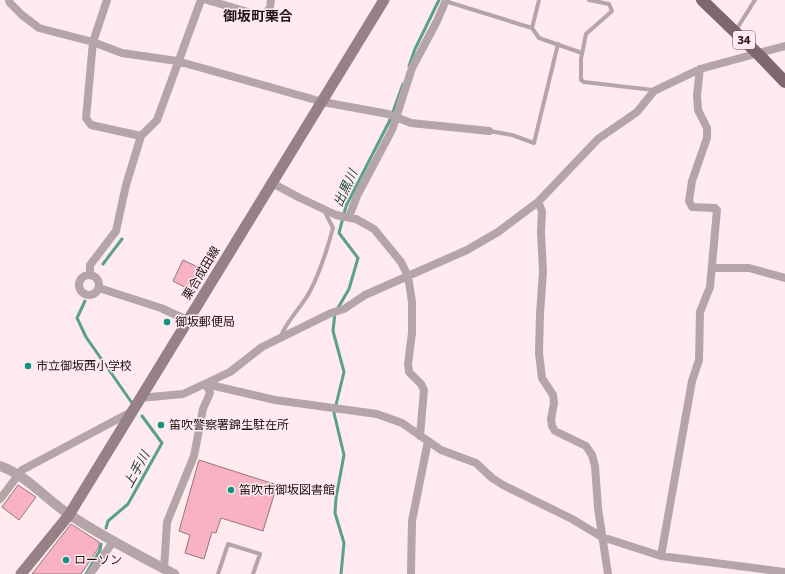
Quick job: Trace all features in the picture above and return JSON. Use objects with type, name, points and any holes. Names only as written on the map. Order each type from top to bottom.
[{"type":"main road","name":"栗合成田線","points":[[21,574],[69,515],[384,0]]},
{"type":"main road","name":"34","points":[[702,0],[760,55],[785,82]]},
{"type":"street","points":[[107,0],[93,42],[86,118],[91,125],[140,136]]},
{"type":"street","points":[[90,275],[90,265],[116,231],[126,185],[140,136],[157,120],[177,61],[201,0]]},
{"type":"street","points":[[207,0],[255,14],[266,14],[270,7],[271,0]]},
{"type":"street","points":[[349,217],[358,196],[392,130],[412,68],[437,21],[444,0]]},
{"type":"street","points":[[0,2],[10,1],[22,15],[39,28],[93,42],[122,53],[177,61],[323,102],[397,116],[412,123],[489,131]]},
{"type":"street","points":[[140,398],[183,394],[206,384],[230,372],[262,347],[331,313],[343,310],[365,295],[467,250],[498,232],[538,202],[598,140],[637,112],[654,90],[700,69],[736,59],[760,55],[785,46]]},
{"type":"street","points":[[661,556],[692,382],[699,360],[700,312],[710,287],[717,210],[715,208],[692,207],[688,201],[692,181],[707,138],[707,128],[698,110],[697,95],[700,69]]},
{"type":"street","points":[[272,183],[323,209],[337,215],[356,218],[374,229],[401,262],[408,276],[412,302],[412,333],[408,364],[409,372],[421,384],[424,390],[420,436]]},
{"type":"street","points":[[538,202],[542,211],[541,232],[543,272],[539,353],[542,378],[553,394],[554,403],[551,419],[555,432],[586,446],[592,455],[595,466],[598,508],[608,574]]},
{"type":"street","points":[[712,268],[749,268],[785,278]]},
{"type":"street","points":[[90,275],[97,279],[99,288],[92,295],[82,293],[79,283],[83,277],[90,275]]},
{"type":"street","points":[[99,288],[161,308],[187,320]]},
{"type":"street","points":[[206,384],[275,400],[377,414],[392,418],[441,450],[476,463],[503,486],[572,519],[602,537],[661,556],[785,572]]},
{"type":"street","points":[[164,569],[167,522],[198,443],[203,409],[210,392],[206,384]]},
{"type":"street","points":[[0,499],[22,470],[132,412]]},
{"type":"street","points":[[411,574],[412,521],[428,441]]},
{"type":"street","points":[[0,466],[17,475],[69,515],[113,542],[174,574]]},
{"type":"street","points":[[90,574],[113,542]]},
{"type":"lane","points":[[444,0],[532,28],[539,38],[582,53]]},
{"type":"lane","points":[[532,28],[539,0]]},
{"type":"lane","points":[[589,0],[609,4],[612,7],[612,11],[586,34],[582,53],[580,77],[584,82],[654,90]]},
{"type":"lane","points":[[735,32],[755,0]]},
{"type":"lane","points":[[489,131],[512,135],[534,143],[558,44]]},
{"type":"lane","points":[[280,338],[288,319],[308,294],[330,241],[333,228],[323,209]]},
{"type":"lane","points":[[218,574],[228,544],[260,554],[253,574]]},
{"type":"building","points":[[183,260],[202,269],[192,291],[173,281]]},
{"type":"building","points":[[199,460],[277,485],[263,531],[221,518],[216,533],[212,532],[204,559],[185,553],[190,535],[179,531]]},
{"type":"building","points":[[18,485],[36,497],[19,520],[2,507]]},
{"type":"building","name":"ローソン","points":[[71,524],[99,542],[99,547],[81,574],[32,574]]},
{"type":"waterway","name":"出黒川","points":[[409,66],[415,49],[439,0]]},
{"type":"waterway","name":"出黒川","points":[[341,574],[344,543],[335,513],[336,498],[344,455],[334,413],[344,372],[333,331],[335,313],[349,289],[358,258],[339,233],[346,206],[390,120],[403,84]]},
{"type":"waterway","name":"上手川","points":[[103,264],[122,239]]},
{"type":"waterway","name":"上手川","points":[[85,301],[77,318],[86,337],[132,403]]},
{"type":"waterway","name":"上手川","points":[[106,528],[108,521],[128,504],[162,443],[142,416]]},
{"type":"waterway","name":"上手川","points":[[86,574],[100,550],[101,544]]},
{"type":"place","name":"御坂郵便局","points":[[167,322]]},
{"type":"place","name":"市立御坂西小学校","points":[[28,366]]},
{"type":"place","name":"笛吹警察署錦生駐在所","points":[[161,425]]},
{"type":"place","name":"笛吹市御坂図書館","points":[[231,490]]},
{"type":"place","name":"ローソン","points":[[66,560]]},
{"type":"district","name":"御坂町栗合","points":[[258,16]]}]
